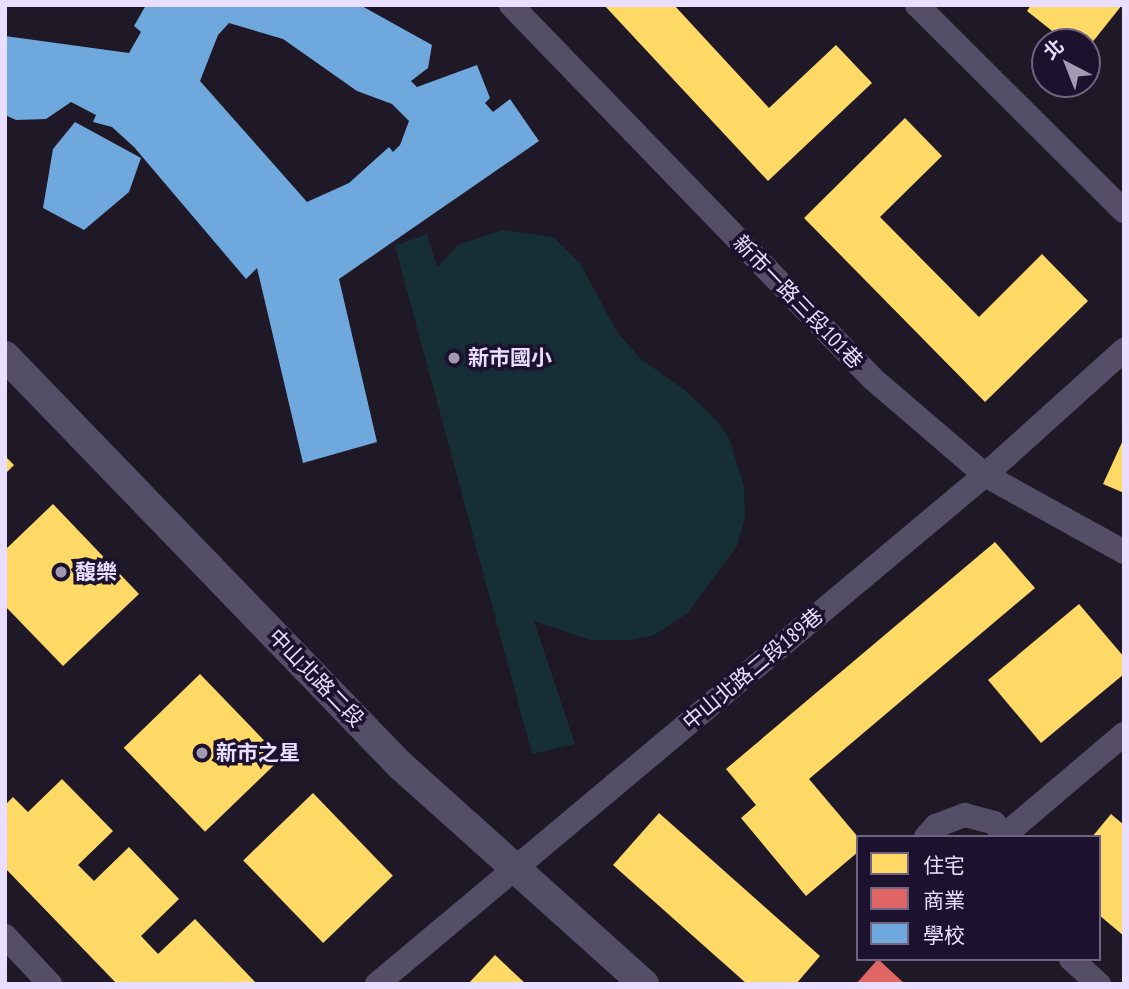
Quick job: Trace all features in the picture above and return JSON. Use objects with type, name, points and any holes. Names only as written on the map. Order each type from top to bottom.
[{"type":"street","name":"新市一路三段101巷","points":[[511,5],[873,379],[985,475],[1124,552]]},
{"type":"street","points":[[916,5],[1124,211]]},
{"type":"street","name":"中山北路二段189巷","points":[[377,984],[985,475],[1124,350]]},
{"type":"street","name":"中山北路二段","points":[[5,355],[400,765],[517,866],[644,984]]},
{"type":"street","points":[[928,835],[936,826],[965,815],[987,820],[1006,835],[1124,734]]},
{"type":"street","points":[[5,936],[50,984]]},
{"type":"street","points":[[1073,961],[1099,984]]},
{"type":"shaded area","points":[[502,230],[553,237],[580,263],[617,332],[642,360],[685,390],[716,420],[730,440],[744,487],[745,517],[737,546],[688,613],[654,635],[630,640],[590,640],[534,621],[575,744],[532,754],[395,246],[427,234],[437,267],[458,245]]},
{"type":"building: 住宅","points":[[604,5],[674,5],[769,108],[836,45],[872,83],[768,181]]},
{"type":"building: 住宅","points":[[1031,5],[1122,5],[1101,31],[1101,28],[1048,28],[1027,11]]},
{"type":"building: 住宅","points":[[905,118],[942,156],[880,217],[979,317],[1042,254],[1088,301],[985,402],[804,218]]},
{"type":"building: 住宅","points":[[1124,438],[1124,493],[1103,484]]},
{"type":"building: 住宅","points":[[5,456],[14,465],[5,474]]},
{"type":"building: 住宅","name":"馥樂","points":[[53,504],[139,594],[63,666],[5,606],[5,550]]},
{"type":"building: 住宅","points":[[995,542],[1035,588],[809,779],[856,835],[856,854],[806,896],[741,818],[756,805],[726,769]]},
{"type":"building: 住宅","points":[[1079,604],[1124,657],[1124,674],[1041,743],[988,680]]},
{"type":"building: 住宅","name":"新市之星","points":[[200,674],[281,758],[205,832],[124,748]]},
{"type":"building: 住宅","points":[[62,779],[113,831],[78,865],[94,881],[129,847],[179,899],[141,936],[158,954],[195,919],[257,984],[117,984],[5,868],[5,805],[13,797],[28,812]]},
{"type":"building: 住宅","name":"新市之星","points":[[313,793],[393,876],[323,943],[243,860]]},
{"type":"building: 住宅","points":[[659,813],[820,956],[796,984],[747,984],[613,865]]},
{"type":"building: 住宅","points":[[1111,814],[1124,825],[1124,936],[1101,917],[1101,835],[1094,835]]},
{"type":"building: 住宅","points":[[495,955],[526,984],[468,984]]},
{"type":"building: 商業","points":[[876,961],[880,961],[905,984],[856,984]]},
{"type":"building: 學校","points":[[146,5],[360,5],[432,45],[428,68],[411,81],[417,87],[477,65],[490,98],[485,103],[493,112],[510,99],[539,141],[339,279],[377,442],[303,463],[257,268],[246,279],[134,147],[112,127],[93,122],[96,115],[71,102],[46,119],[16,120],[5,115],[5,36],[129,53],[141,32],[134,26]],"holes":[[[229,23],[283,39],[357,91],[392,104],[409,121],[400,145],[393,152],[389,147],[349,183],[307,202],[200,81],[218,35]]]},
{"type":"building: 學校","points":[[75,122],[141,158],[129,192],[84,230],[43,208],[53,149]]},
{"type":"place","name":"新市國小","points":[[454,358]]},
{"type":"place","name":"馥樂","points":[[61,572]]},
{"type":"place","name":"新市之星","points":[[202,753]]}]
